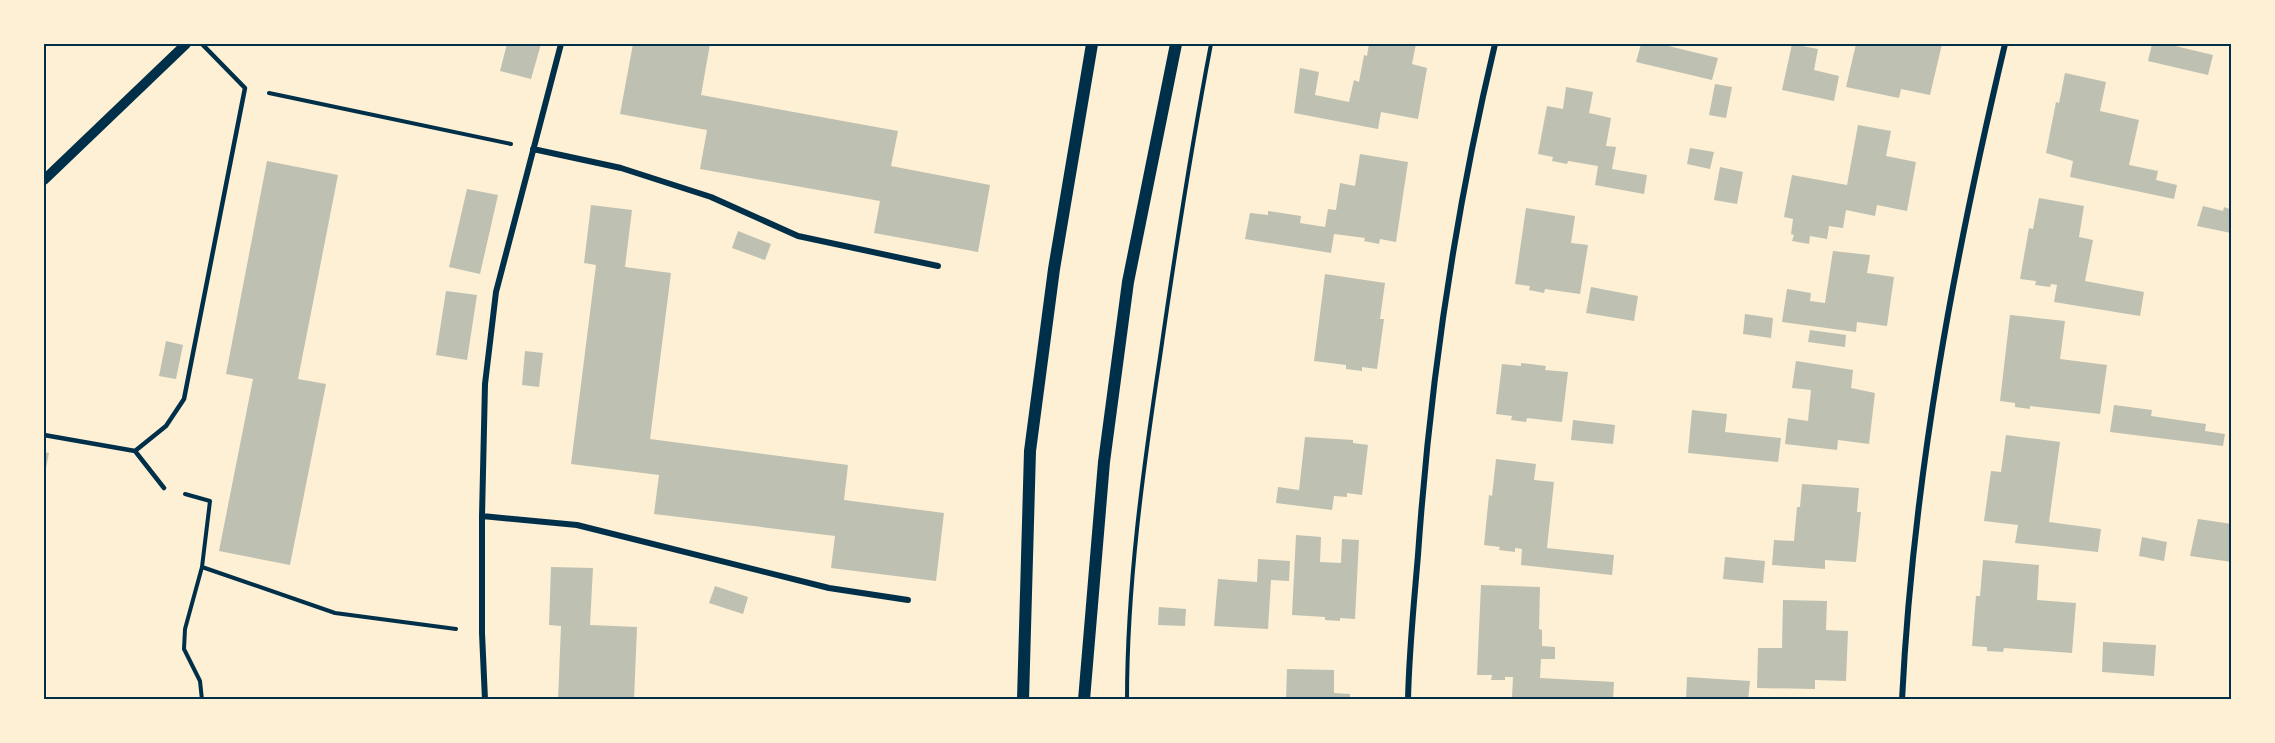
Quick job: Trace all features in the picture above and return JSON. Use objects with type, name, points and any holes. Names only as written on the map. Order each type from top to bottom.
[{"type":"main road","points":[[1023,699],[1030,451],[1054,269],[1092,44]]},
{"type":"main road","points":[[1084,699],[1104,462],[1128,282],[1176,44]]},
{"type":"street","points":[[44,180],[186,44]]},
{"type":"street","points":[[485,699],[482,633],[482,516],[485,384],[496,292],[561,44]]},
{"type":"street","points":[[1408,699],[1421,509],[1433,387],[1452,256],[1474,132],[1495,44]]},
{"type":"street","points":[[1902,699],[1911,578],[1935,388],[1988,116],[2005,44]]},
{"type":"street","points":[[533,149],[621,168],[711,197],[798,236],[938,266]]},
{"type":"street","points":[[482,516],[577,525],[829,588],[908,600]]},
{"type":"lane","points":[[135,451],[166,426],[184,399],[245,88],[202,44]]},
{"type":"lane","points":[[44,435],[135,451],[164,488]]},
{"type":"path","points":[[1127,699],[1127,654],[1144,462],[1188,165],[1211,44]]},
{"type":"path","points":[[245,88],[533,149]]},
{"type":"path","points":[[164,488],[210,501],[202,567],[185,629],[184,650],[200,681],[202,699]]},
{"type":"path","points":[[202,567],[335,613],[482,633]]},
{"type":"building","points":[[507,44],[541,44],[531,79],[500,71]]},
{"type":"building","points":[[633,44],[710,44],[701,95],[898,131],[891,166],[990,185],[978,252],[874,233],[880,201],[700,169],[707,130],[620,114]]},
{"type":"building","points":[[1369,44],[1416,44],[1412,64],[1427,68],[1418,119],[1381,112],[1378,129],[1294,113],[1300,68],[1319,72],[1315,95],[1349,102],[1354,80],[1359,82],[1364,55],[1367,56]]},
{"type":"building","points":[[1641,44],[1660,44],[1718,58],[1712,80],[1636,62]]},
{"type":"building","points":[[1792,44],[1818,49],[1814,70],[1839,76],[1834,101],[1782,90]]},
{"type":"building","points":[[1856,44],[1942,44],[1930,95],[1901,89],[1899,98],[1846,87]]},
{"type":"building","points":[[2152,44],[2167,44],[2213,55],[2208,75],[2148,61]]},
{"type":"building","points":[[2065,73],[2106,82],[2100,111],[2139,120],[2129,165],[2158,171],[2156,180],[2177,185],[2174,199],[2070,177],[2073,161],[2046,153],[2056,102],[2059,103]]},
{"type":"building","points":[[1715,84],[1732,87],[1726,118],[1709,115]]},
{"type":"building","points":[[1566,87],[1593,92],[1589,113],[1611,118],[1606,146],[1616,147],[1612,169],[1647,175],[1644,194],[1595,185],[1598,166],[1552,161],[1553,157],[1538,154],[1547,106],[1563,109]]},
{"type":"building","points":[[1858,125],[1891,131],[1886,156],[1916,162],[1907,211],[1877,205],[1875,216],[1846,210],[1843,228],[1829,226],[1827,239],[1810,236],[1809,244],[1792,241],[1793,219],[1784,217],[1792,175],[1847,185]]},
{"type":"building","points":[[1690,148],[1714,152],[1710,169],[1687,164]]},
{"type":"building","points":[[1360,154],[1408,162],[1396,242],[1380,239],[1379,244],[1364,241],[1365,238],[1334,234],[1331,253],[1245,239],[1250,213],[1268,215],[1268,211],[1301,216],[1300,223],[1325,227],[1328,209],[1336,210],[1340,183],[1355,186]]},
{"type":"building","points":[[267,161],[338,175],[298,379],[326,384],[290,565],[219,551],[253,379],[226,374]]},
{"type":"building","points":[[1720,167],[1743,172],[1737,204],[1714,200]]},
{"type":"building","points":[[467,189],[498,195],[480,274],[449,267]]},
{"type":"building","points":[[2039,198],[2084,206],[2079,237],[2093,240],[2085,281],[2144,292],[2140,316],[2054,302],[2057,285],[2051,284],[2050,287],[2035,285],[2036,281],[2020,279],[2029,228],[2033,229]]},
{"type":"building","points":[[591,205],[632,210],[625,267],[671,273],[650,439],[848,465],[844,500],[944,513],[936,581],[831,568],[835,536],[654,514],[659,475],[571,464],[596,265],[584,263]]},
{"type":"building","points":[[2203,206],[2223,211],[2224,207],[2232,210],[2231,233],[2197,226]]},
{"type":"building","points":[[1526,208],[1575,216],[1571,243],[1588,245],[1580,294],[1545,289],[1544,293],[1529,290],[1530,286],[1515,284]]},
{"type":"building","points":[[738,231],[771,244],[765,260],[732,248]]},
{"type":"building","points":[[1833,251],[1870,255],[1867,273],[1894,277],[1887,326],[1857,322],[1856,332],[1782,322],[1787,289],[1811,293],[1810,301],[1825,303]]},
{"type":"building","points":[[1325,274],[1385,283],[1380,319],[1384,319],[1377,369],[1362,367],[1362,371],[1346,369],[1346,365],[1314,361]]},
{"type":"building","points":[[1591,287],[1638,296],[1634,321],[1586,313]]},
{"type":"building","points":[[446,291],[477,295],[467,360],[436,355]]},
{"type":"building","points":[[1745,314],[1773,318],[1771,338],[1743,334]]},
{"type":"building","points":[[2010,315],[2065,321],[2060,359],[2107,365],[2100,414],[2030,406],[2030,409],[2015,407],[2015,403],[2000,401]]},
{"type":"building","points":[[1810,330],[1846,335],[1845,347],[1808,342]]},
{"type":"building","points":[[166,341],[183,345],[176,379],[159,376]]},
{"type":"building","points":[[525,351],[543,353],[539,387],[522,385]]},
{"type":"building","points":[[1796,361],[1853,370],[1851,388],[1875,393],[1869,444],[1838,440],[1837,450],[1785,444],[1788,418],[1808,421],[1811,390],[1792,388]]},
{"type":"building","points":[[1521,363],[1546,366],[1545,370],[1568,372],[1562,422],[1527,418],[1526,422],[1511,420],[1512,416],[1496,414],[1502,364],[1521,366]]},
{"type":"building","points":[[2114,405],[2152,410],[2151,416],[2206,424],[2205,431],[2225,434],[2223,446],[2110,432]]},
{"type":"building","points":[[1692,410],[1727,414],[1725,432],[1781,438],[1778,462],[1688,453]]},
{"type":"building","points":[[1573,420],[1615,425],[1613,444],[1571,440]]},
{"type":"building","points":[[2006,435],[2060,442],[2049,522],[2101,529],[2098,552],[2015,543],[2018,525],[1984,521],[1991,471],[2001,472]]},
{"type":"building","points":[[1305,437],[1353,440],[1353,443],[1368,445],[1362,495],[1347,493],[1347,497],[1334,496],[1332,510],[1276,503],[1278,487],[1299,490]]},
{"type":"building","points":[[44,452],[49,453],[45,473],[44,473]]},
{"type":"building","points":[[1496,459],[1536,464],[1534,480],[1554,482],[1547,548],[1614,555],[1612,575],[1521,565],[1522,549],[1515,548],[1515,552],[1484,545],[1489,495],[1492,496]]},
{"type":"building","points":[[1802,484],[1859,488],[1857,512],[1861,512],[1856,562],[1825,560],[1825,569],[1772,565],[1774,540],[1794,541]]},
{"type":"building","points":[[2198,519],[2232,524],[2232,562],[2190,556]]},
{"type":"building","points":[[1296,535],[1321,537],[1320,562],[1341,563],[1342,539],[1359,540],[1355,619],[1340,618],[1340,621],[1325,620],[1325,617],[1292,615]]},
{"type":"building","points":[[2142,537],[2167,542],[2164,561],[2139,556]]},
{"type":"building","points":[[1725,557],[1765,561],[1763,583],[1723,579]]},
{"type":"building","points":[[1258,559],[1290,561],[1289,581],[1271,580],[1268,629],[1214,626],[1218,579],[1257,582]]},
{"type":"building","points":[[1983,560],[2039,565],[2037,600],[2076,603],[2072,653],[2004,648],[2003,652],[1987,651],[1987,647],[1972,646],[1976,596],[1980,596]]},
{"type":"building","points":[[551,567],[593,568],[590,625],[637,627],[634,700],[558,700],[561,626],[549,625]]},
{"type":"building","points":[[1481,585],[1540,587],[1539,629],[1542,630],[1542,646],[1555,647],[1555,659],[1541,659],[1540,678],[1614,682],[1613,700],[1510,700],[1513,677],[1505,677],[1505,680],[1491,680],[1492,675],[1477,675]]},
{"type":"building","points":[[715,586],[748,597],[743,614],[709,603]]},
{"type":"building","points":[[1783,600],[1827,601],[1826,630],[1848,631],[1846,681],[1815,680],[1815,689],[1757,688],[1758,648],[1782,648]]},
{"type":"building","points":[[1159,607],[1186,609],[1185,626],[1158,625]]},
{"type":"building","points":[[2103,642],[2156,645],[2154,676],[2102,672]]},
{"type":"building","points":[[1287,669],[1334,670],[1334,693],[1350,694],[1350,700],[1286,700]]},
{"type":"building","points":[[1687,677],[1750,681],[1748,700],[1686,700]]},
{"type":"building","points":[[1983,697],[2014,698],[2013,700],[1983,700]]}]
